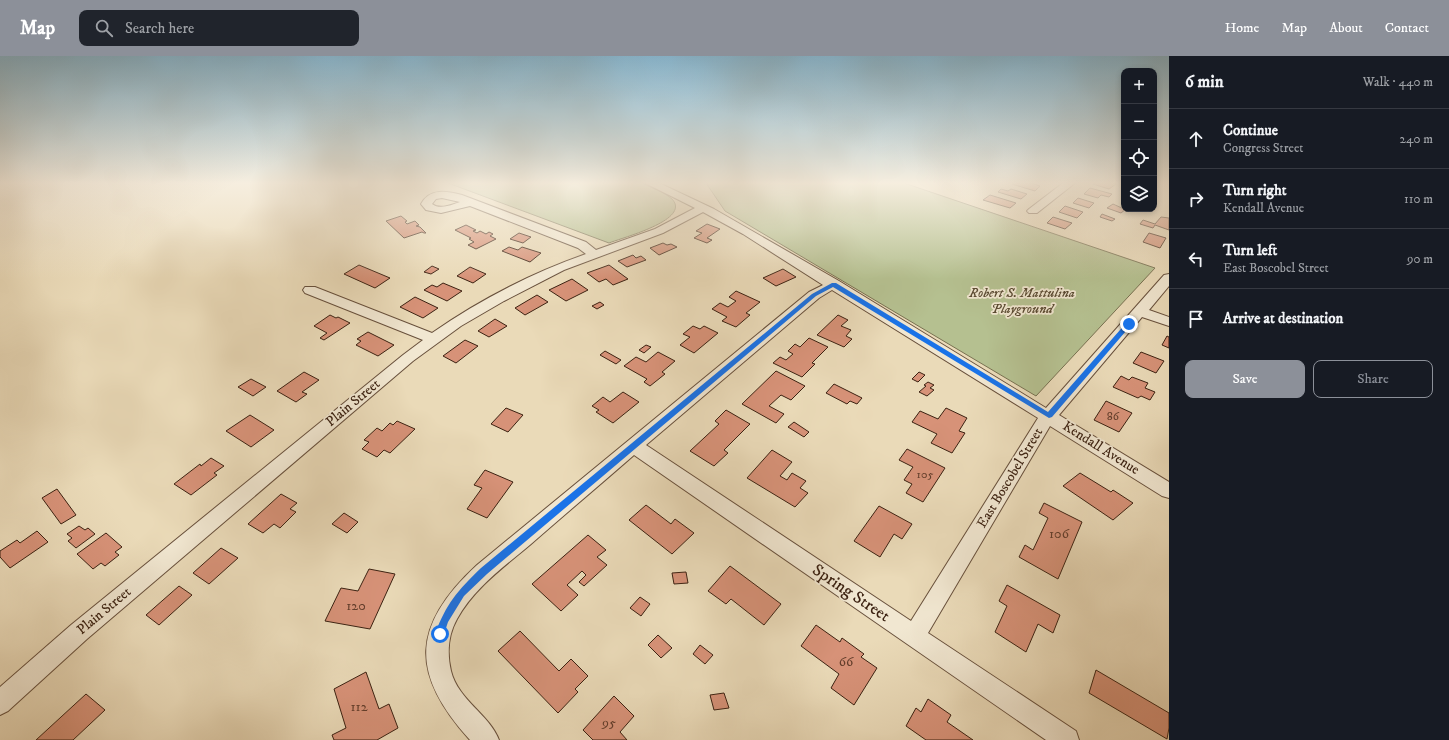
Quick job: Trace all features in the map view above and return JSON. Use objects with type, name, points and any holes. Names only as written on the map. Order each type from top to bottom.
[{"type":"street","points":[[504,215],[577,243],[594,254]]},
{"type":"street","name":"Plain Street","points":[[0,703],[79,632],[408,358],[433,339],[462,319],[494,300],[555,270],[594,254],[659,231],[690,215]]},
{"type":"street","name":"Kendall Avenue","points":[[717,215],[834,284],[1169,490]]},
{"type":"street","name":"East Boscobel Street","points":[[914,636],[1032,441],[1049,416],[1169,278]]},
{"type":"street","points":[[487,740],[458,708],[448,694],[441,679],[437,664],[437,649],[444,620],[461,593],[478,576],[814,295],[834,284]]},
{"type":"street","points":[[310,290],[409,328],[433,339]]},
{"type":"street","points":[[1140,311],[1169,322]]},
{"type":"street","name":"Spring Street","points":[[634,446],[1067,740]]},
{"type":"green space","points":[[534,215],[671,215],[664,221],[652,227],[609,243]]},
{"type":"green space","name":"Robert S. Mattulina Playground","points":[[732,215],[998,215],[1155,268],[1036,396]]},
{"type":"building","points":[[1068,215],[1080,215],[1077,218]]},
{"type":"building","points":[[1101,215],[1104,215],[1115,219],[1112,221],[1100,217]]},
{"type":"building","points":[[401,216],[407,221],[405,222],[407,224],[415,221],[419,225],[416,226],[420,227],[426,233],[422,232],[404,238],[386,221]]},
{"type":"building","points":[[1053,217],[1072,223],[1065,229],[1047,223]]},
{"type":"building","points":[[1161,217],[1169,218],[1169,230],[1155,225],[1153,228],[1140,224],[1143,220],[1155,224]]},
{"type":"building","points":[[707,224],[720,229],[707,238],[712,240],[707,243],[694,238],[702,233],[696,231]]},
{"type":"building","points":[[466,225],[476,230],[473,231],[477,233],[480,231],[486,234],[489,232],[493,234],[490,236],[496,239],[476,249],[468,245],[474,242],[469,239],[471,238],[455,230]]},
{"type":"building","points":[[519,233],[531,237],[523,243],[510,239]]},
{"type":"building","points":[[1149,233],[1166,238],[1160,248],[1143,242]]},
{"type":"building","points":[[663,243],[667,245],[671,244],[677,247],[659,255],[650,248]]},
{"type":"building","points":[[509,247],[518,250],[522,247],[541,253],[530,262],[502,251]]},
{"type":"building","points":[[633,255],[636,258],[641,256],[646,260],[627,267],[618,261]]},
{"type":"building","points":[[359,265],[390,278],[375,288],[344,274]]},
{"type":"building","points":[[609,265],[628,279],[613,285],[606,279],[599,282],[587,273]]},
{"type":"building","points":[[432,266],[439,269],[431,274],[424,272]]},
{"type":"building","points":[[470,267],[486,274],[473,283],[457,276]]},
{"type":"building","points":[[783,269],[796,277],[776,286],[763,278]]},
{"type":"building","points":[[572,279],[588,290],[566,301],[549,290]]},
{"type":"building","points":[[443,283],[462,291],[447,301],[424,290],[432,285],[437,287]]},
{"type":"building","points":[[736,291],[760,302],[746,313],[750,315],[736,327],[722,321],[727,317],[712,309],[720,303],[728,307],[736,301],[729,297]]},
{"type":"building","points":[[537,295],[548,302],[525,315],[515,308]]},
{"type":"building","points":[[415,297],[438,308],[423,318],[400,307]]},
{"type":"building","points":[[600,302],[604,305],[597,309],[592,306]]},
{"type":"building","points":[[330,315],[350,323],[324,340],[320,338],[327,333],[314,326]]},
{"type":"building","points":[[838,315],[848,320],[841,326],[851,330],[846,336],[852,339],[844,347],[817,335]]},
{"type":"building","points":[[495,319],[507,326],[489,337],[478,331]]},
{"type":"building","points":[[693,326],[700,329],[704,326],[718,333],[694,353],[680,345],[690,337],[683,334]]},
{"type":"building","points":[[368,332],[394,345],[378,356],[356,345],[361,341],[357,339]]},
{"type":"building","points":[[1167,336],[1169,337],[1169,348],[1162,345]]},
{"type":"building","points":[[809,338],[828,347],[812,363],[815,364],[802,377],[773,363],[780,357],[786,360],[793,354],[788,351],[795,344],[800,347]]},
{"type":"building","points":[[465,340],[478,346],[456,363],[443,356]]},
{"type":"building","points":[[646,345],[651,347],[644,353],[639,350]]},
{"type":"building","points":[[605,351],[621,360],[616,364],[600,355]]},
{"type":"building","points":[[658,352],[675,361],[662,372],[665,374],[650,386],[644,382],[647,379],[624,366],[636,357],[646,362]]},
{"type":"building","points":[[1141,352],[1164,361],[1156,373],[1133,363]]},
{"type":"building","points":[[776,371],[805,386],[791,400],[781,395],[769,406],[784,414],[776,423],[742,404]]},
{"type":"building","points":[[304,372],[319,380],[302,392],[307,394],[296,402],[277,391]]},
{"type":"building","points":[[919,372],[925,375],[918,382],[912,379]]},
{"type":"building","points":[[1121,376],[1129,380],[1132,377],[1148,383],[1145,388],[1155,392],[1150,400],[1141,396],[1138,398],[1113,387]]},
{"type":"building","points":[[251,379],[266,387],[253,396],[238,387]]},
{"type":"building","points":[[928,382],[934,385],[930,388],[934,390],[927,396],[919,392]]},
{"type":"building","points":[[834,384],[862,398],[857,404],[850,401],[847,404],[826,393]]},
{"type":"building","points":[[623,392],[639,402],[613,423],[596,412],[599,410],[592,406],[603,397],[610,402]]},
{"type":"building","points":[[1106,401],[1132,413],[1119,432],[1094,420]]},
{"type":"building","points":[[506,408],[523,415],[508,432],[491,424]]},
{"type":"building","points":[[946,408],[967,418],[959,431],[965,433],[952,453],[931,443],[937,434],[912,422],[920,411],[938,419]]},
{"type":"building","points":[[726,410],[750,424],[724,450],[728,453],[714,466],[690,451],[719,424],[715,421]]},
{"type":"building","points":[[250,415],[274,430],[251,447],[226,431]]},
{"type":"building","points":[[397,421],[415,429],[390,453],[384,450],[377,457],[362,449],[369,442],[364,440],[377,428],[382,431],[390,423],[393,425]]},
{"type":"building","points":[[794,422],[809,432],[804,437],[788,427]]},
{"type":"building","points":[[907,449],[945,468],[923,502],[906,493],[912,484],[904,480],[913,467],[899,460]]},
{"type":"building","points":[[772,450],[792,462],[780,476],[787,480],[792,473],[806,481],[800,488],[808,493],[795,507],[747,478]]},
{"type":"building","points":[[211,458],[224,466],[214,473],[217,475],[191,495],[174,484],[200,464],[201,466]]},
{"type":"building","points":[[485,470],[513,482],[487,518],[467,509],[482,488],[474,485]]},
{"type":"building","points":[[1080,473],[1111,492],[1113,490],[1133,503],[1113,520],[1063,486]]},
{"type":"building","points":[[57,489],[76,515],[61,524],[42,498]]},
{"type":"building","points":[[281,494],[297,503],[290,509],[296,512],[280,528],[274,524],[263,533],[248,524]]},
{"type":"building","points":[[1044,503],[1082,522],[1058,579],[1019,557],[1025,545],[1033,550],[1048,518],[1039,513]]},
{"type":"building","points":[[646,505],[671,524],[675,519],[694,533],[672,554],[629,520]]},
{"type":"building","points":[[879,506],[912,524],[902,539],[894,534],[880,557],[854,541]]},
{"type":"building","points":[[344,513],[358,522],[347,533],[332,524]]},
{"type":"building","points":[[79,526],[85,530],[88,528],[95,534],[76,548],[68,541],[72,538],[67,534]]},
{"type":"building","points":[[37,531],[48,542],[10,568],[0,557],[0,551],[17,540],[20,543]]},
{"type":"building","points":[[106,533],[122,547],[115,552],[119,555],[105,566],[101,563],[93,569],[77,554]]},
{"type":"building","points":[[588,535],[606,550],[597,557],[607,565],[584,586],[579,582],[586,575],[582,571],[567,585],[578,595],[561,611],[532,584]]},
{"type":"building","points":[[221,548],[238,558],[209,584],[193,573]]},
{"type":"building","points":[[730,566],[781,604],[764,625],[731,599],[726,604],[708,591]]},
{"type":"building","points":[[369,569],[395,574],[370,629],[325,621],[341,588],[358,591]]},
{"type":"building","points":[[686,572],[688,583],[674,584],[672,573]]},
{"type":"building","points":[[1007,585],[1060,615],[1053,633],[1038,624],[1026,652],[995,632],[1007,606],[999,601]]},
{"type":"building","points":[[179,586],[192,595],[159,625],[146,615]]},
{"type":"building","points":[[640,597],[650,604],[641,616],[630,608]]},
{"type":"building","points":[[816,625],[840,642],[842,638],[864,654],[861,657],[877,668],[854,705],[831,688],[839,674],[801,646]]},
{"type":"building","points":[[520,631],[559,671],[571,659],[588,676],[575,689],[578,692],[558,713],[498,651]]},
{"type":"building","points":[[658,635],[672,648],[661,658],[648,645]]},
{"type":"building","points":[[700,645],[713,655],[705,664],[693,654]]},
{"type":"building","points":[[1096,670],[1169,713],[1167,739],[1089,693]]},
{"type":"building","points":[[366,672],[379,709],[389,704],[398,728],[377,740],[334,740],[332,735],[346,728],[334,689]]},
{"type":"building","points":[[724,693],[729,708],[714,710],[710,695]]},
{"type":"building","points":[[86,694],[105,710],[73,740],[36,740]]},
{"type":"building","points":[[614,696],[634,716],[620,732],[627,740],[593,740],[583,730]]},
{"type":"building","points":[[928,699],[951,715],[947,722],[973,740],[926,740],[906,726],[916,708],[921,712]]},
{"type":"route","points":[[440,634],[444,620],[451,607],[461,593],[484,571],[814,295],[825,288],[834,284],[1049,416],[1063,398],[1129,324]]}]
